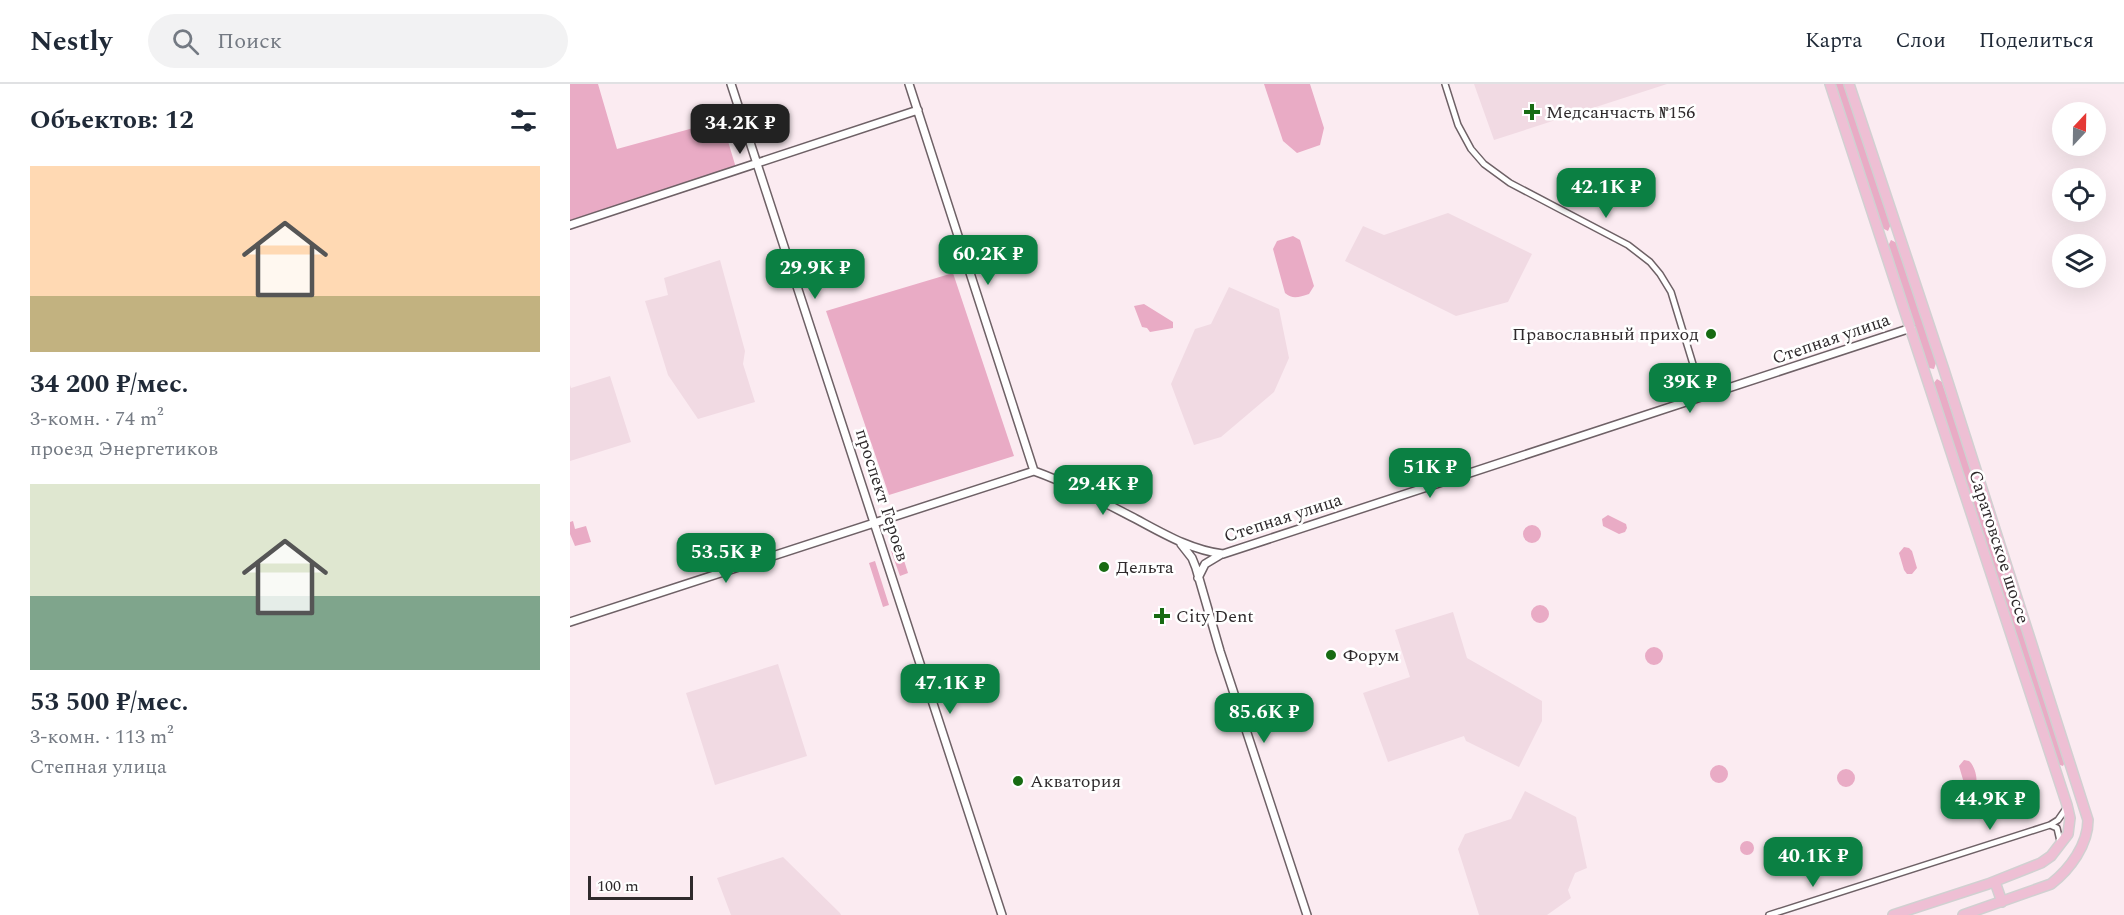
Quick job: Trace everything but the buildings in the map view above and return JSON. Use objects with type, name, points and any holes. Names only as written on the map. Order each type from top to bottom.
[{"type":"main road","name":"Саратовское шоссе","points":[[1830,84],[2067,805],[2070,827],[2060,847]]},
{"type":"main road","name":"Саратовское шоссе","points":[[1849,84],[1944,370],[2088,820],[2085,837],[2071,865],[2051,885],[1963,915]]},
{"type":"main road","points":[[1882,237],[1897,232]]},
{"type":"main road","points":[[1927,376],[1944,370]]},
{"type":"main road","points":[[2057,774],[2072,768]]},
{"type":"main road","points":[[1893,915],[1995,882],[2041,863],[2060,847]]},
{"type":"main road","points":[[1995,882],[2002,902]]},
{"type":"street","name":"проспект Героев","points":[[731,84],[1002,915]]},
{"type":"street","points":[[570,622],[1034,471],[909,84]]},
{"type":"street","points":[[1445,84],[1458,125],[1471,149],[1484,164],[1510,183],[1628,245],[1650,262],[1660,274],[1671,292],[1703,397]]},
{"type":"street","points":[[570,225],[918,110]]},
{"type":"street","name":"Степная улица","points":[[1034,471],[1087,494],[1179,542],[1222,554],[1911,328]]},
{"type":"street","points":[[1179,542],[1192,558],[1307,915]]},
{"type":"street","points":[[1198,579],[1205,564],[1222,554]]},
{"type":"street","points":[[1769,915],[2050,825],[2063,815],[2067,805]]},
{"type":"street","points":[[2050,825],[2058,828],[2060,832],[2060,847]]},
{"type":"shaded area","points":[[570,84],[598,84],[617,149],[722,121],[736,168],[570,221]]},
{"type":"shaded area","points":[[1264,84],[1310,84],[1324,128],[1320,145],[1297,153],[1283,141]]},
{"type":"shaded area","name":"Медсанчасть №156","points":[[1474,84],[1667,84],[1494,140]]},
{"type":"shaded area","points":[[1835,84],[1845,84],[1891,224],[1888,231],[1882,228]]},
{"type":"shaded area","points":[[1448,213],[1532,254],[1508,302],[1456,316],[1345,261],[1363,226],[1384,235]]},
{"type":"shaded area","points":[[1293,236],[1300,240],[1314,286],[1309,294],[1296,297],[1285,293],[1273,249],[1277,241]]},
{"type":"shaded area","points":[[1891,240],[1897,243],[1936,363],[1934,369],[1927,365],[1888,246]]},
{"type":"shaded area","points":[[720,260],[745,351],[743,364],[755,402],[698,419],[668,375],[645,301],[668,295],[664,278]]},
{"type":"shaded area","points":[[953,273],[1014,456],[889,495],[826,311]]},
{"type":"shaded area","points":[[1229,287],[1279,309],[1289,358],[1274,392],[1221,437],[1194,445],[1171,384],[1195,329],[1211,324]]},
{"type":"shaded area","points":[[1144,304],[1173,322],[1173,328],[1150,332],[1147,328],[1142,327],[1134,306]]},
{"type":"shaded area","points":[[610,376],[631,442],[570,461],[570,385],[571,388]]},
{"type":"shaded area","points":[[1937,379],[1942,382],[2066,760],[2063,766],[2057,764],[1933,384]]},
{"type":"shaded area","points":[[1608,515],[1626,524],[1625,532],[1619,534],[1603,526],[1602,519]]},
{"type":"shaded area","points":[[573,521],[575,529],[586,526],[591,542],[575,546],[570,534],[570,522]]},
{"type":"shaded area","points":[[1532,525],[1538,528],[1541,534],[1538,540],[1532,543],[1526,540],[1523,534],[1526,528]]},
{"type":"shaded area","points":[[1904,547],[1912,551],[1917,568],[1912,574],[1907,574],[1904,570],[1899,553]]},
{"type":"shaded area","points":[[900,548],[908,573],[900,576],[891,551]]},
{"type":"shaded area","points":[[875,561],[889,605],[883,607],[869,563]]},
{"type":"shaded area","points":[[1540,605],[1546,608],[1549,614],[1546,620],[1540,623],[1534,620],[1531,614],[1534,608]]},
{"type":"shaded area","points":[[1453,612],[1467,658],[1542,701],[1542,721],[1519,767],[1466,741],[1464,736],[1388,762],[1363,693],[1410,677],[1395,630]]},
{"type":"shaded area","points":[[1654,647],[1660,650],[1663,656],[1660,662],[1654,665],[1648,662],[1645,656],[1648,650]]},
{"type":"shaded area","points":[[778,664],[807,756],[715,785],[686,693]]},
{"type":"shaded area","points":[[1964,760],[1971,763],[1975,771],[1976,784],[1972,787],[1967,787],[1964,783],[1959,766]]},
{"type":"shaded area","points":[[1719,765],[1725,768],[1728,774],[1725,780],[1719,783],[1713,780],[1710,774],[1713,768]]},
{"type":"shaded area","points":[[1846,769],[1852,772],[1855,778],[1852,784],[1846,787],[1840,784],[1837,778],[1840,772]]},
{"type":"shaded area","points":[[1525,791],[1576,817],[1587,868],[1575,873],[1568,890],[1571,898],[1547,915],[1479,915],[1458,849],[1465,834],[1511,819]]},
{"type":"shaded area","points":[[1747,841],[1752,843],[1754,848],[1752,853],[1747,855],[1742,853],[1740,848],[1742,843]]},
{"type":"shaded area","points":[[783,857],[841,915],[731,915],[717,878]]},
{"type":"place","name":"Медсанчасть №156","points":[[1532,112]]},
{"type":"place","name":"Православный приход","points":[[1711,334]]},
{"type":"place","name":"Дельта","points":[[1104,567]]},
{"type":"place","name":"City Dent","points":[[1162,616]]},
{"type":"place","name":"Форум","points":[[1331,655]]},
{"type":"place","name":"Акватория","points":[[1018,781]]}]
